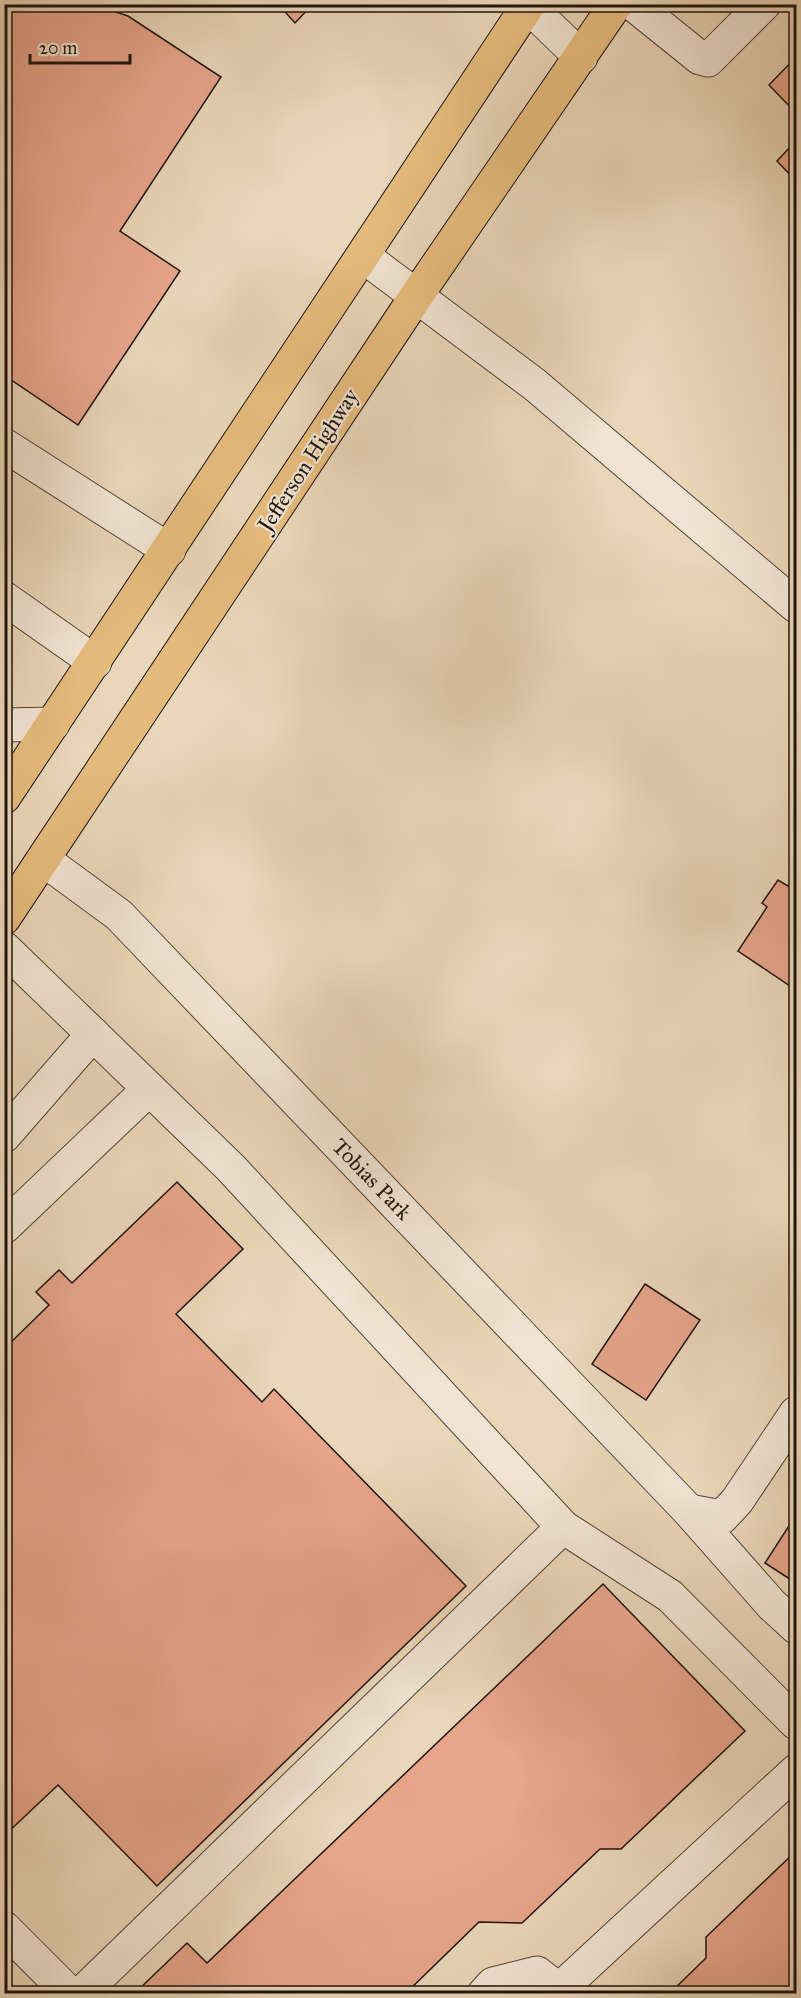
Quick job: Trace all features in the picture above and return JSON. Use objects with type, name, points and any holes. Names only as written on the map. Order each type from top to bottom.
[{"type":"main road","name":"Jefferson Highway","points":[[4,918],[417,295],[616,4]]},
{"type":"main road","points":[[4,797],[528,5]]},
{"type":"lane","points":[[633,4],[700,58],[708,60],[764,4]]},
{"type":"lane","points":[[528,5],[581,57]]},
{"type":"lane","points":[[363,256],[534,384],[796,606]]},
{"type":"lane","points":[[4,445],[169,550]]},
{"type":"lane","points":[[9,610],[95,662]]},
{"type":"lane","points":[[4,725],[53,724]]},
{"type":"lane","name":"Tobias Park","points":[[44,860],[119,915],[689,1511],[772,1605],[796,1627]]},
{"type":"lane","points":[[4,948],[231,1168],[563,1527],[670,1596],[796,1723]]},
{"type":"lane","points":[[4,1136],[93,1034]]},
{"type":"lane","points":[[4,1227],[149,1089]]},
{"type":"lane","points":[[689,1511],[722,1517],[737,1501],[796,1413]]},
{"type":"lane","points":[[81,1994],[563,1527]]},
{"type":"lane","points":[[484,1994],[493,1984],[537,1973],[561,1992],[796,1771]]},
{"type":"lane","points":[[4,1928],[70,1994]]},
{"type":"building","points":[[4,4],[91,4],[128,16],[221,77],[120,231],[180,271],[78,425],[4,375]]},
{"type":"building","points":[[278,4],[313,4],[295,23]]},
{"type":"building","points":[[796,57],[796,113],[769,85]]},
{"type":"building","points":[[796,141],[796,181],[777,161]]},
{"type":"building","points":[[796,878],[796,990],[738,951],[767,907],[762,903],[778,880],[788,886]]},
{"type":"building","points":[[177,1182],[243,1249],[176,1314],[262,1402],[274,1389],[466,1586],[157,1886],[58,1785],[4,1836],[4,1349],[49,1305],[36,1292],[59,1270],[72,1283]]},
{"type":"building","points":[[645,1284],[700,1320],[646,1400],[592,1364]]},
{"type":"building","points":[[796,1515],[796,1583],[765,1563]]},
{"type":"building","points":[[603,1584],[745,1731],[621,1849],[600,1849],[522,1923],[479,1922],[405,1994],[134,1994],[187,1943],[207,1963]]},
{"type":"building","points":[[796,1851],[796,1994],[669,1994],[706,1958],[706,1937]]}]
